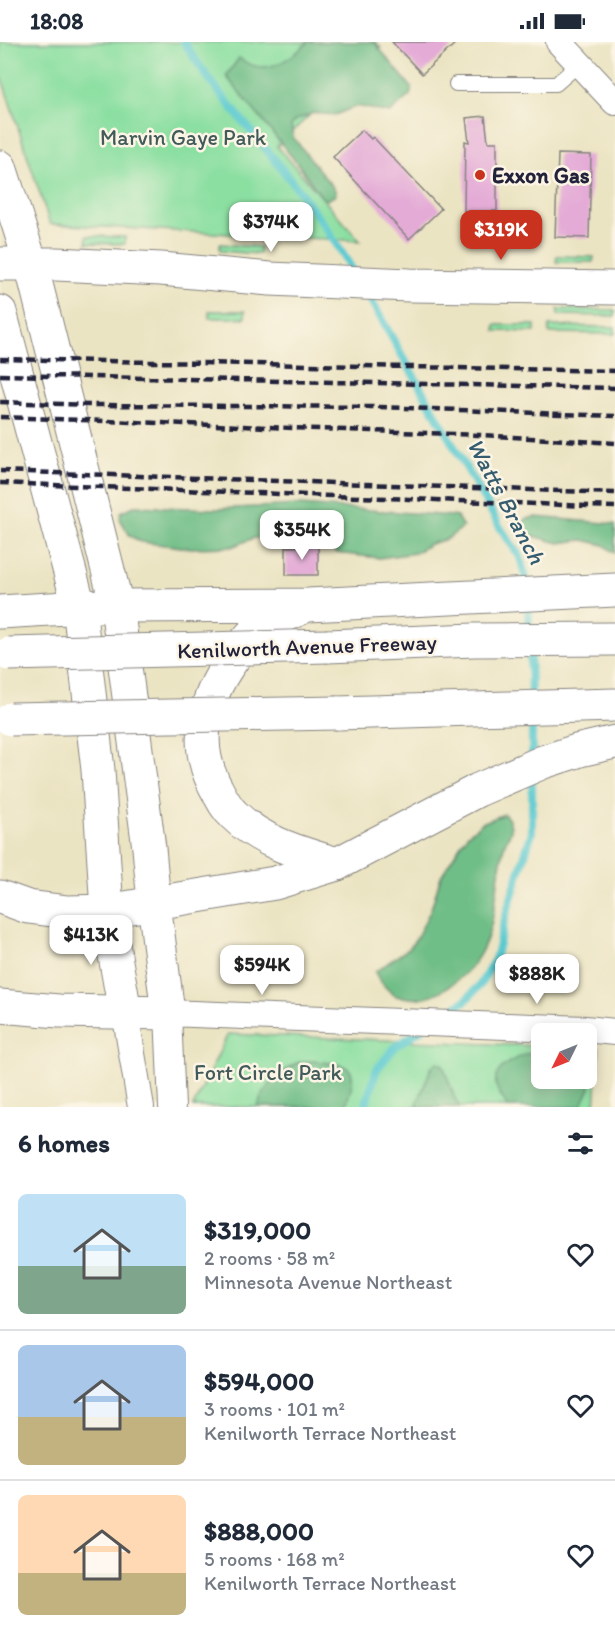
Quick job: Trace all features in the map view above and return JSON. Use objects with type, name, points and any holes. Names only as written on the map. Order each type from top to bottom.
[{"type":"main road","points":[[0,167],[15,264],[117,606],[168,1013],[59,1011],[0,1006]]},
{"type":"main road","points":[[15,264],[161,269],[327,281],[615,288]]},
{"type":"main road","points":[[0,312],[79,606],[98,770],[107,911],[125,1012]]},
{"type":"main road","points":[[0,612],[79,606],[308,605],[615,590]]},
{"type":"main road","points":[[308,605],[278,618],[251,635],[221,673],[203,720],[204,758],[221,799],[234,815],[259,834],[285,848],[337,864]]},
{"type":"main road","name":"Kenilworth Avenue Freeway","points":[[5,654],[474,640],[615,639]]},
{"type":"main road","points":[[6,719],[615,705]]},
{"type":"main road","points":[[0,897],[28,908],[68,912],[107,911],[275,883],[337,864],[478,790],[543,762],[615,742]]},
{"type":"street","points":[[559,42],[615,102]]},
{"type":"street","points":[[125,1012],[141,1107]]},
{"type":"street","points":[[172,1107],[168,1013],[615,1032]]},
{"type":"lane","points":[[456,84],[556,84],[579,64]]},
{"type":"green space","name":"Marvin Gaye Park","points":[[0,42],[376,42],[381,48],[277,146],[360,241],[50,224],[0,73]]},
{"type":"green space","points":[[308,42],[374,42],[412,88],[410,95],[390,113],[357,106],[335,115],[313,113],[294,121],[291,126],[293,137],[335,190],[336,195],[326,200],[226,76],[239,58],[258,67],[276,65],[293,55]]},
{"type":"green space","points":[[87,236],[125,237],[125,244],[87,243]]},
{"type":"green space","points":[[220,244],[260,247],[259,254],[220,251]]},
{"type":"green space","points":[[557,256],[594,257],[593,262],[556,262]]},
{"type":"green space","points":[[558,309],[615,310],[615,316],[558,315]]},
{"type":"green space","points":[[209,311],[245,311],[245,318],[209,318]]},
{"type":"green space","points":[[495,325],[535,325],[535,332],[495,331]]},
{"type":"green space","points":[[549,326],[615,327],[615,334],[549,333]]},
{"type":"green space","points":[[300,505],[453,516],[457,517],[463,527],[447,539],[430,544],[415,553],[379,558],[336,553],[321,540],[286,536],[254,538],[231,547],[189,548],[141,542],[130,536],[120,519],[121,512],[134,506],[214,509]]},
{"type":"green space","points":[[536,517],[615,524],[615,553],[604,545],[583,540],[559,543],[526,534],[522,528],[525,519]]},
{"type":"green space","points":[[504,814],[511,825],[511,830],[501,860],[490,929],[480,954],[468,971],[440,992],[419,998],[396,996],[390,992],[375,972],[409,948],[417,937],[431,909],[441,876],[467,835],[482,823]]},
{"type":"green space","name":"Fort Circle Park","points":[[228,1034],[531,1046],[531,1089],[596,1089],[595,1107],[193,1107]]},
{"type":"green space","name":"Fort Circle Park","points":[[597,1048],[599,1048],[597,1078]]},
{"type":"green space","points":[[531,1053],[531,1089],[590,1089],[581,1107],[508,1107],[499,1093],[496,1078],[498,1072],[508,1062]]},
{"type":"green space","points":[[312,1061],[337,1064],[350,1070],[352,1083],[345,1107],[258,1107],[267,1087],[278,1076],[297,1063]]},
{"type":"green space","points":[[437,1062],[443,1065],[460,1107],[416,1107],[431,1068]]},
{"type":"building","points":[[392,42],[457,42],[422,74]]},
{"type":"building","points":[[485,116],[488,142],[497,142],[497,211],[464,211],[465,141],[469,142],[466,118]]},
{"type":"building","points":[[362,130],[371,139],[373,137],[441,209],[409,239],[333,157]]},
{"type":"building","points":[[558,154],[591,155],[589,238],[555,237]]},
{"type":"building","points":[[318,546],[318,575],[286,575],[286,547]]},
{"type":"waterway","name":"Watts Branch","points":[[184,42],[219,91],[302,194],[355,274]]},
{"type":"waterway","name":"Watts Branch","points":[[366,292],[500,527],[520,557],[528,586]]},
{"type":"waterway","name":"Watts Branch","points":[[528,601],[529,631]]},
{"type":"waterway","name":"Watts Branch","points":[[530,646],[531,700]]},
{"type":"waterway","name":"Watts Branch","points":[[532,715],[532,757]]},
{"type":"waterway","name":"Watts Branch","points":[[441,1016],[465,1001],[480,985],[495,959],[532,832],[532,775]]},
{"type":"waterway","name":"Watts Branch","points":[[365,1107],[377,1069],[396,1046],[421,1030]]},
{"type":"railway","points":[[0,359],[615,371]]},
{"type":"railway","points":[[0,375],[615,388]]},
{"type":"railway","points":[[0,402],[91,405],[380,407],[615,416]]},
{"type":"railway","points":[[0,417],[480,435],[615,443]]},
{"type":"railway","points":[[0,471],[615,493]]},
{"type":"railway","points":[[0,483],[615,507]]},
{"type":"place","name":"Exxon Gas","points":[[480,175]]}]
